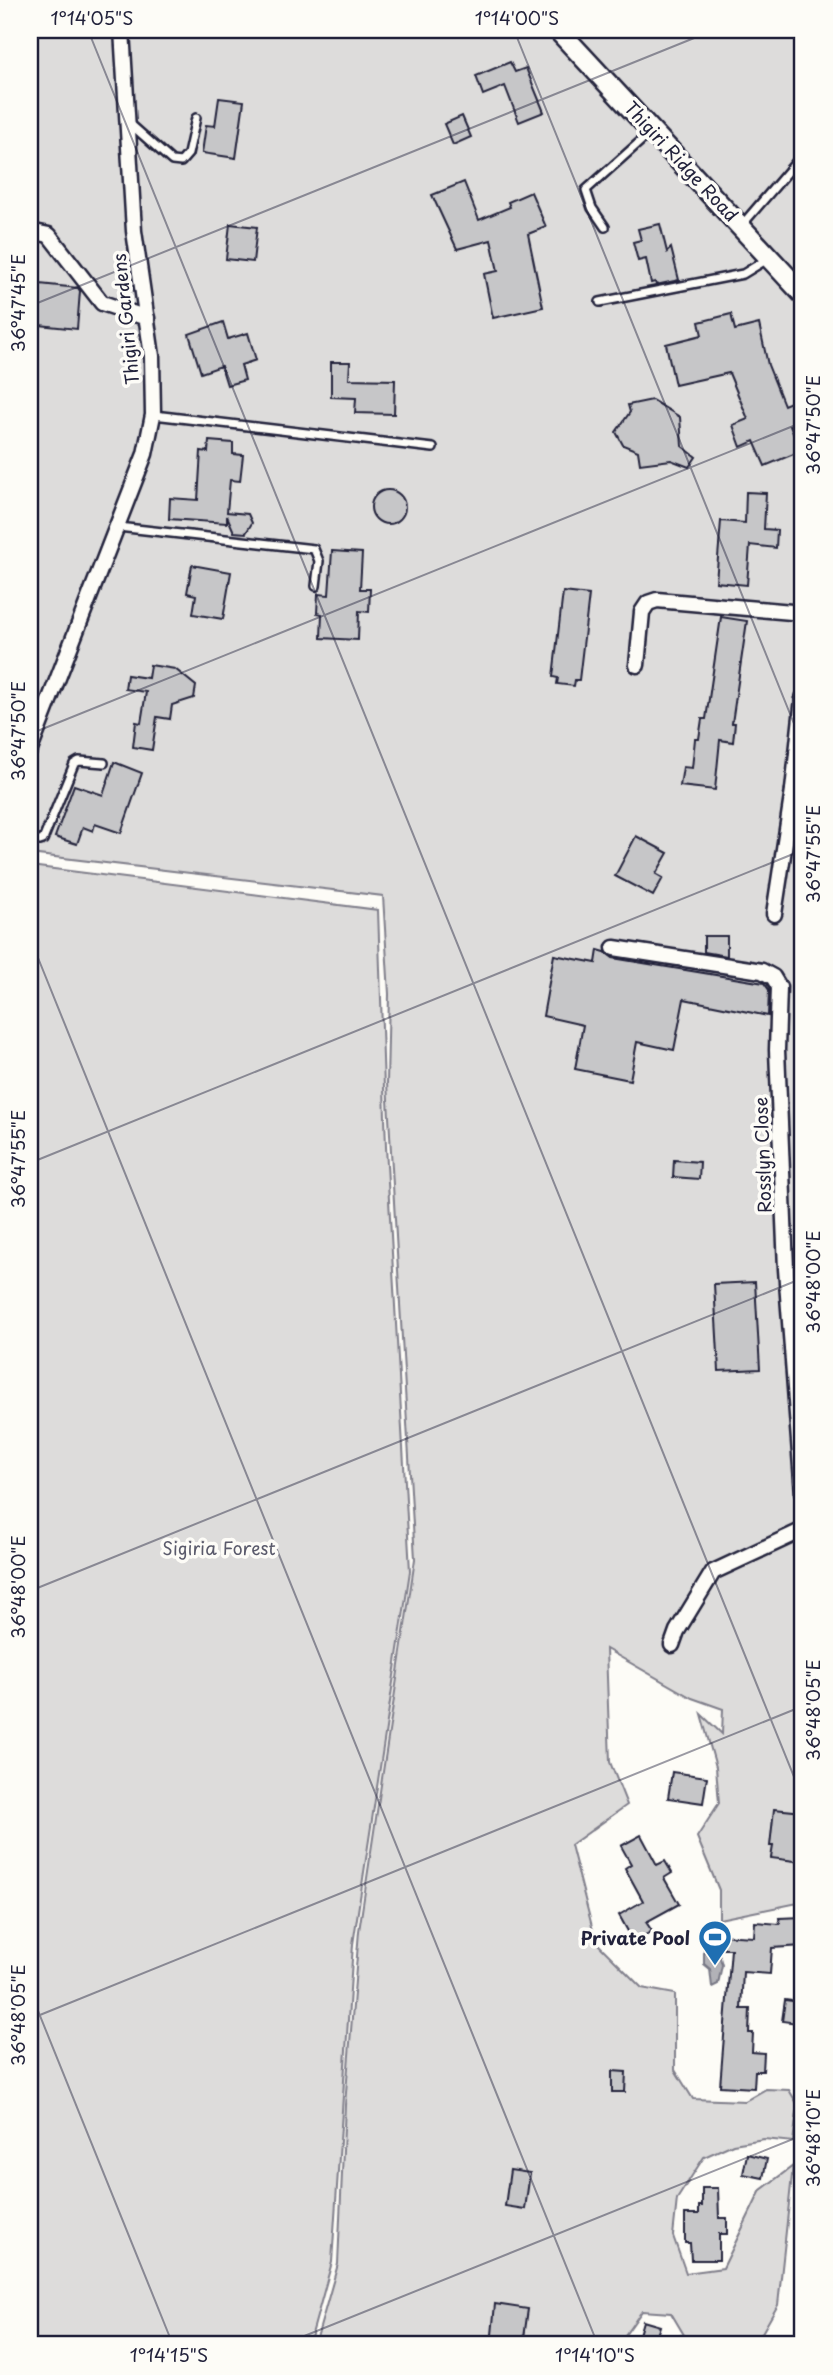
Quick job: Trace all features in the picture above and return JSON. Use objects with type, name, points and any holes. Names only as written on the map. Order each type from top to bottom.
[{"type":"street","name":"Thigiri Gardens","points":[[30,750],[145,454],[153,415],[152,356],[134,231],[122,30]]},
{"type":"street","name":"Thigiri Ridge Road","points":[[558,30],[742,225],[803,295]]},
{"type":"street","points":[[30,231],[49,235],[102,303],[147,318]]},
{"type":"street","points":[[637,665],[642,612],[648,603],[657,600],[803,613]]},
{"type":"street","points":[[774,914],[798,791],[803,698]]},
{"type":"street","name":"Rosslyn Close","points":[[614,948],[762,971],[773,976],[779,987],[777,1050],[786,1255],[803,1494]]},
{"type":"street","points":[[671,1645],[713,1572],[803,1530]]},
{"type":"lane","points":[[127,121],[172,161],[181,162],[188,154],[196,118]]},
{"type":"lane","points":[[605,227],[592,208],[586,190],[653,131]]},
{"type":"lane","points":[[742,225],[803,154]]},
{"type":"lane","points":[[600,302],[743,274],[770,258]]},
{"type":"lane","points":[[153,415],[433,447]]},
{"type":"lane","points":[[117,527],[314,549],[319,561],[316,586]]},
{"type":"lane","points":[[30,839],[43,840],[74,764],[79,761],[104,764]]},
{"type":"green space","points":[[30,30],[803,30],[803,1902],[719,1919],[719,1890],[697,1837],[719,1803],[716,1767],[701,1714],[722,1734],[723,1709],[692,1698],[606,1649],[610,1762],[627,1805],[571,1845],[596,1942],[642,1988],[675,1994],[675,2070],[693,2099],[745,2101],[766,2089],[789,2090],[798,2105],[793,2142],[764,2139],[733,2144],[704,2157],[677,2199],[673,2236],[686,2273],[723,2268],[761,2190],[793,2166],[778,2305],[755,2345],[690,2345],[671,2313],[642,2311],[618,2345],[315,2345],[338,2264],[345,2105],[359,1931],[415,1559],[387,1083],[389,994],[383,896],[30,854]]},
{"type":"green space","name":"Sigiria Forest","points":[[30,866],[378,910],[386,1147],[410,1571],[353,1944],[332,2262],[309,2345],[30,2345]]},
{"type":"shaded area","name":"Private Pool","points":[[704,1946],[717,1946],[722,1965],[718,1984],[712,1987],[710,1969],[704,1964]]},
{"type":"building","points":[[510,62],[515,72],[526,68],[544,112],[519,122],[505,86],[483,95],[476,76]]},
{"type":"building","points":[[219,98],[244,101],[236,158],[202,153],[206,125],[215,126]]},
{"type":"building","points":[[462,116],[471,137],[453,145],[444,124]]},
{"type":"building","points":[[464,182],[479,220],[510,207],[508,202],[531,192],[546,227],[528,234],[543,307],[493,318],[484,274],[498,271],[491,240],[457,249],[432,195]]},
{"type":"building","points":[[230,224],[257,227],[253,262],[226,259]]},
{"type":"building","points":[[660,224],[667,252],[671,248],[679,280],[656,285],[655,282],[651,283],[646,259],[638,261],[633,242],[641,240],[638,229]]},
{"type":"building","points":[[30,283],[78,288],[77,329],[30,324]]},
{"type":"building","points":[[731,314],[735,330],[759,324],[768,365],[784,405],[798,399],[803,413],[803,421],[790,426],[801,451],[765,466],[754,441],[741,447],[733,425],[748,419],[729,373],[675,385],[666,344],[702,335],[699,322]]},
{"type":"building","points":[[223,322],[228,339],[248,333],[256,360],[241,365],[245,380],[227,385],[221,366],[201,373],[189,334]]},
{"type":"building","points":[[331,362],[350,362],[349,379],[395,380],[394,414],[355,413],[356,398],[331,397]]},
{"type":"building","points":[[652,400],[680,417],[682,446],[696,457],[689,467],[671,460],[640,464],[638,451],[623,445],[616,432],[630,412],[628,405]]},
{"type":"building","points":[[209,441],[233,443],[233,454],[243,455],[240,481],[230,480],[227,512],[248,514],[252,523],[246,533],[234,532],[227,516],[227,523],[169,519],[170,498],[198,500],[201,451],[208,452]]},
{"type":"building","points":[[388,490],[400,495],[405,507],[400,519],[388,524],[376,519],[371,507],[376,495]]},
{"type":"building","points":[[746,492],[766,493],[764,529],[777,530],[776,548],[750,545],[747,585],[716,582],[721,521],[745,523]]},
{"type":"building","points":[[332,551],[362,553],[360,589],[370,589],[369,612],[359,611],[358,640],[321,638],[322,614],[317,613],[318,594],[329,595]]},
{"type":"building","points":[[192,565],[231,572],[223,619],[193,614],[196,595],[187,593]]},
{"type":"building","points":[[563,592],[589,595],[579,680],[575,680],[574,686],[557,684],[558,678],[553,677]]},
{"type":"building","points":[[721,617],[747,621],[732,723],[735,723],[733,742],[720,740],[715,790],[680,786],[683,767],[692,768],[695,739],[699,739],[702,719],[706,719]]},
{"type":"building","points":[[150,665],[175,669],[196,686],[194,698],[172,705],[170,719],[157,717],[152,750],[133,747],[136,722],[141,723],[146,692],[125,689],[127,675],[148,678]]},
{"type":"building","points":[[114,762],[142,773],[121,833],[95,824],[93,831],[83,827],[77,844],[55,837],[74,785],[103,795]]},
{"type":"building","points":[[636,836],[668,853],[656,874],[663,878],[653,896],[615,876]]},
{"type":"building","points":[[704,936],[727,936],[727,956],[704,952]]},
{"type":"building","points":[[598,950],[613,958],[764,983],[769,990],[768,1016],[684,999],[674,1050],[637,1042],[630,1080],[575,1069],[583,1025],[543,1016],[554,955],[596,963]]},
{"type":"building","points":[[674,1160],[700,1162],[699,1179],[673,1177]]},
{"type":"building","points":[[755,1282],[760,1369],[719,1371],[714,1284]]},
{"type":"building","points":[[672,1772],[707,1777],[703,1803],[668,1798]]},
{"type":"building","points":[[774,1809],[803,1812],[803,1862],[771,1858]]},
{"type":"building","points":[[641,1835],[657,1865],[665,1861],[672,1873],[664,1878],[679,1904],[646,1922],[652,1931],[634,1942],[619,1915],[643,1901],[625,1868],[631,1864],[621,1846]]},
{"type":"building","points":[[803,1917],[803,1946],[772,1948],[770,1974],[743,1972],[741,2009],[750,2009],[749,2033],[753,2033],[752,2052],[764,2053],[763,2071],[755,2071],[754,2088],[720,2086],[731,1949],[724,1949],[719,1935],[754,1937],[755,1922],[780,1924],[779,1918]]},
{"type":"building","points":[[785,2000],[800,2002],[797,2023],[782,2021]]},
{"type":"building","points":[[612,2071],[626,2072],[625,2092],[612,2092]]},
{"type":"building","points":[[747,2154],[767,2159],[763,2178],[743,2174]]},
{"type":"building","points":[[510,2170],[530,2173],[525,2209],[505,2206]]},
{"type":"building","points":[[702,2188],[718,2188],[719,2218],[727,2218],[727,2234],[719,2234],[719,2260],[691,2260],[690,2243],[685,2243],[685,2214],[699,2214]]},
{"type":"building","points":[[495,2304],[528,2309],[523,2345],[491,2345]]},
{"type":"building","points":[[643,2321],[660,2326],[654,2345],[636,2345]]},
{"type":"place","name":"Private Pool","points":[[715,1967]]}]
